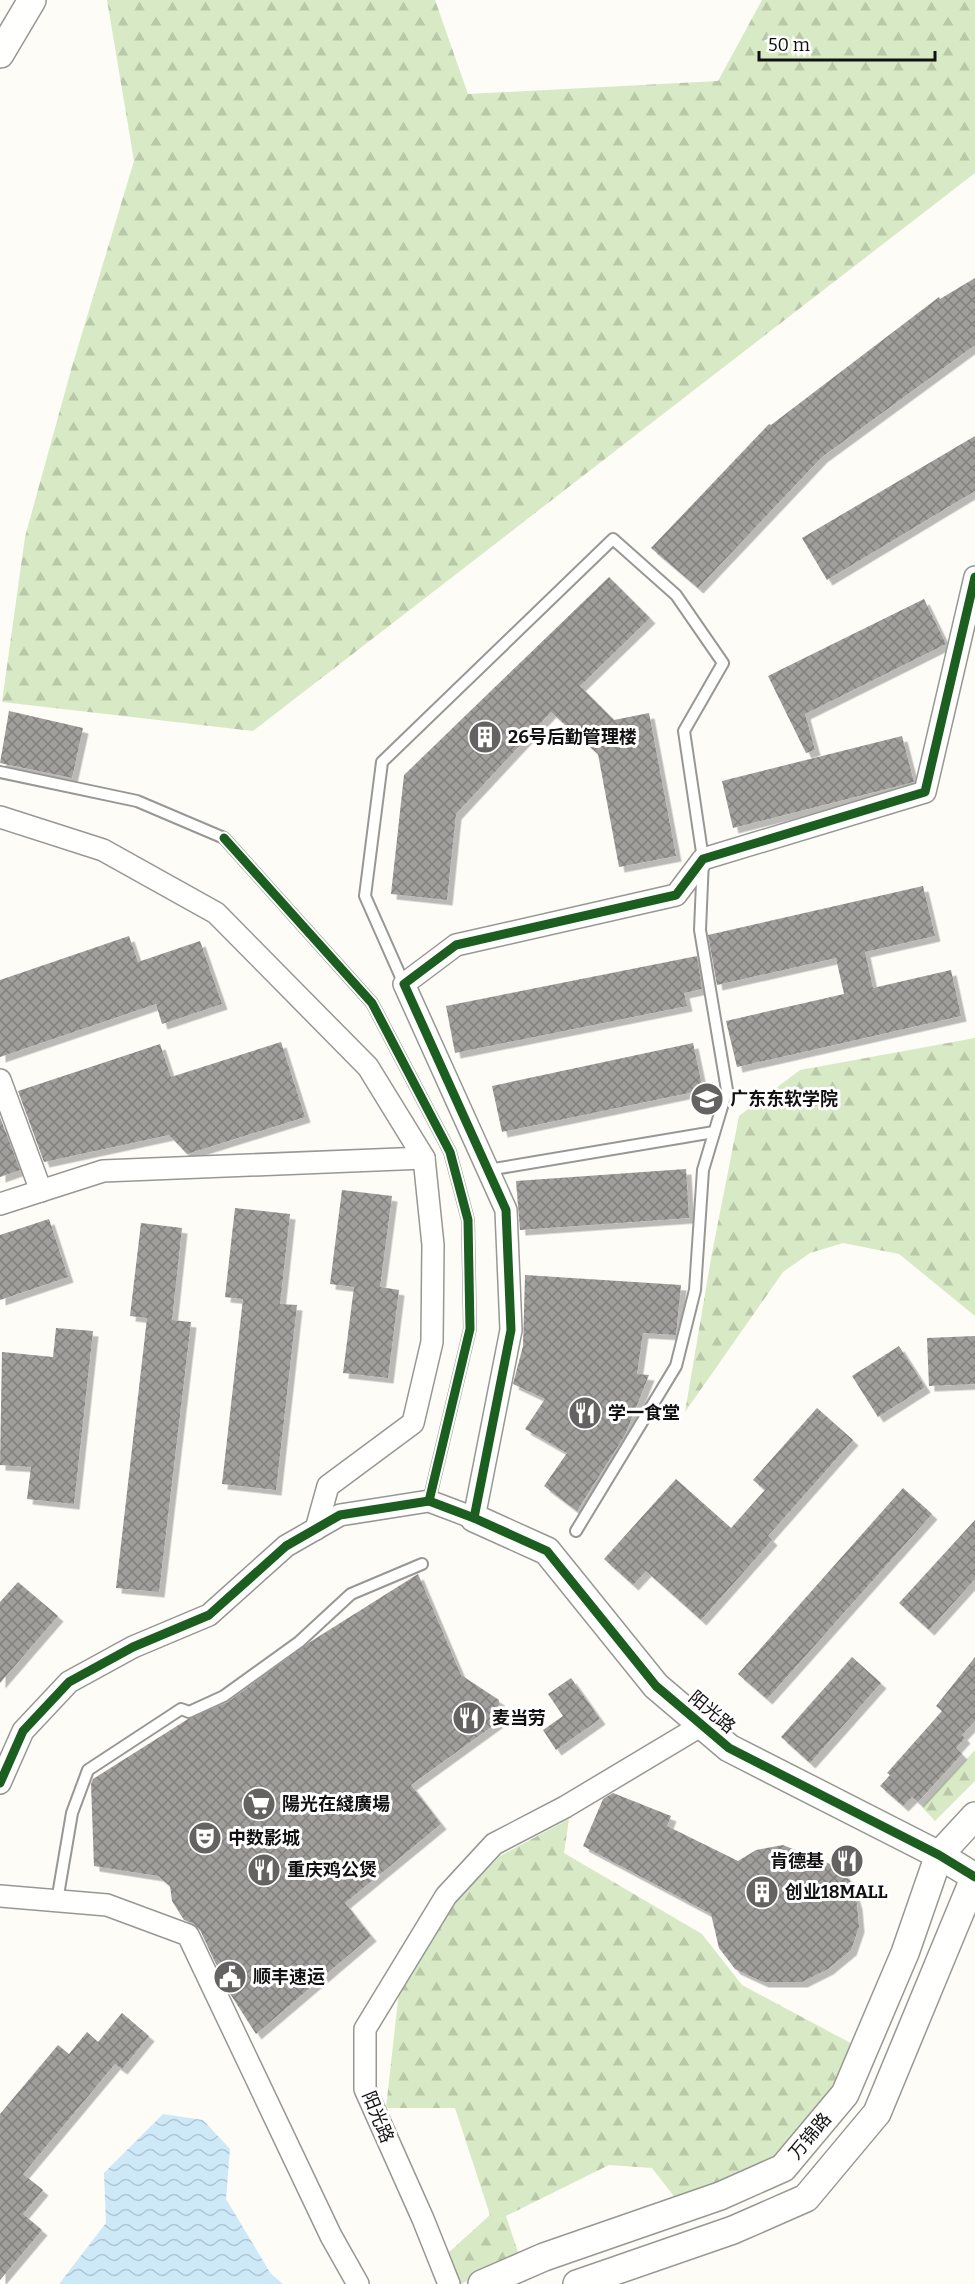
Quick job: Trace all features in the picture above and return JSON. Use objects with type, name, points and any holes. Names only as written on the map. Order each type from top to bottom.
[{"type":"street","points":[[0,54],[32,0]]},
{"type":"street","points":[[0,1783],[23,1731],[69,1682],[133,1647],[209,1615],[286,1546],[340,1515],[429,1501],[474,1518],[512,1330],[506,1210],[404,984],[456,945],[676,895],[703,859],[925,792],[975,577]]},
{"type":"street","points":[[0,817],[103,850],[216,913],[368,1067],[424,1158],[433,1245],[432,1342],[413,1423],[328,1486],[316,1529]]},
{"type":"street","points":[[0,1080],[41,1191]]},
{"type":"street","points":[[0,1204],[103,1171],[424,1158]]},
{"type":"street","name":"阳光路","points":[[474,1518],[547,1551],[656,1686],[729,1748],[939,1855],[975,1877]]},
{"type":"street","name":"阳光路","points":[[449,2284],[423,2219],[365,2089],[365,2029],[446,1896],[494,1844],[566,1807],[702,1725]]},
{"type":"street","name":"万锦路","points":[[482,2284],[544,2257],[720,2196],[783,2168],[845,2094],[905,1953],[939,1855],[975,1816]]},
{"type":"street","name":"万锦路","points":[[577,2284],[733,2230],[806,2198],[877,2114],[971,1886],[975,1882]]},
{"type":"street","points":[[0,1896],[107,1905],[188,1935],[331,2236],[358,2284]]},
{"type":"lane","points":[[404,984],[365,896],[382,762],[613,538],[676,595],[723,663],[684,731],[703,859],[700,930],[726,1090],[703,1170],[694,1290],[676,1366],[576,1531]]},
{"type":"lane","points":[[0,772],[137,801],[224,838],[372,1003],[450,1152],[468,1220],[470,1329],[429,1501]]},
{"type":"lane","points":[[488,1170],[714,1132]]},
{"type":"lane","points":[[57,1901],[72,1813],[88,1770],[182,1709],[189,1712],[224,1696],[300,1642],[351,1594],[422,1564]]},
{"type":"green space","points":[[107,0],[435,0],[468,94],[718,81],[762,0],[975,0],[975,173],[253,731],[2,702],[25,537],[71,370],[134,161]]},
{"type":"green space","points":[[975,1038],[975,1316],[899,1254],[843,1243],[810,1253],[783,1272],[685,1412],[712,1253],[739,1116],[800,1070]]},
{"type":"green space","points":[[975,1750],[975,1781],[935,1821],[922,1807]]},
{"type":"green space","points":[[569,1819],[564,1853],[702,1934],[742,1985],[858,2047],[839,2090],[778,2163],[679,2203],[652,2168],[609,2165],[506,2216],[520,2258],[461,2284],[456,2284],[447,2254],[490,2215],[455,2108],[386,2108],[400,1982],[457,1901],[500,1856]]},
{"type":"water","points":[[163,2114],[203,2120],[230,2149],[226,2199],[271,2274],[283,2284],[59,2284],[106,2223],[104,2173]]},
{"type":"building","points":[[975,278],[975,345],[822,457],[698,588],[651,548],[769,424],[771,425],[939,297],[940,299]]},
{"type":"building","points":[[975,436],[975,491],[827,580],[802,538]]},
{"type":"building","name":"26号后勤管理楼","points":[[609,577],[650,618],[580,686],[614,720],[649,713],[676,856],[619,867],[598,754],[551,712],[456,814],[447,900],[391,894],[404,775]]},
{"type":"building","points":[[924,599],[946,644],[805,714],[815,750],[806,753],[768,676]]},
{"type":"building","points":[[9,711],[83,728],[72,778],[0,763]]},
{"type":"building","points":[[902,736],[914,782],[733,828],[722,781]]},
{"type":"building","points":[[923,886],[935,936],[865,952],[873,988],[951,970],[961,1016],[737,1067],[726,1021],[844,994],[836,958],[717,985],[708,935]]},
{"type":"building","points":[[129,936],[138,962],[200,941],[222,1004],[162,1024],[156,1004],[0,1057],[0,980]]},
{"type":"building","points":[[697,956],[702,989],[684,993],[687,1006],[455,1053],[446,1006]]},
{"type":"building","points":[[281,1042],[305,1117],[187,1154],[169,1135],[44,1162],[18,1091],[160,1044],[171,1077]]},
{"type":"building","points":[[693,1043],[703,1090],[502,1132],[492,1086]]},
{"type":"building","points":[[0,1117],[20,1170],[0,1177]]},
{"type":"building","points":[[686,1169],[689,1218],[520,1230],[516,1181]]},
{"type":"building","points":[[342,1190],[392,1196],[380,1287],[399,1290],[388,1378],[343,1373],[354,1287],[330,1284]]},
{"type":"building","points":[[235,1208],[290,1214],[280,1304],[297,1305],[276,1490],[222,1484],[243,1299],[225,1297]]},
{"type":"building","points":[[49,1219],[68,1277],[0,1300],[0,1235]]},
{"type":"building","points":[[141,1223],[182,1228],[172,1320],[191,1322],[159,1592],[116,1588],[147,1318],[130,1316]]},
{"type":"building","name":"学一食堂","points":[[525,1275],[681,1285],[676,1335],[643,1333],[637,1374],[649,1375],[625,1435],[577,1511],[544,1486],[567,1453],[525,1429],[545,1399],[513,1384],[523,1346]]},
{"type":"building","points":[[56,1328],[93,1331],[74,1504],[27,1499],[31,1467],[0,1465],[2,1352],[53,1357]]},
{"type":"building","points":[[975,1336],[975,1384],[929,1386],[927,1338]]},
{"type":"building","points":[[899,1346],[925,1387],[878,1417],[852,1376]]},
{"type":"building","points":[[817,1408],[853,1440],[768,1536],[772,1540],[701,1620],[646,1571],[633,1585],[604,1559],[676,1479],[731,1528],[765,1490],[753,1480]]},
{"type":"building","points":[[903,1488],[932,1514],[767,1699],[738,1674]]},
{"type":"building","points":[[975,1520],[975,1579],[929,1630],[899,1603]]},
{"type":"building","name":"陽光在綫廣場","points":[[418,1574],[461,1675],[499,1700],[498,1722],[411,1785],[441,1824],[345,1903],[371,1936],[256,2034],[229,1992],[200,1930],[193,1923],[184,1920],[172,1901],[170,1886],[158,1876],[94,1866],[91,1784],[93,1779],[188,1719],[228,1702],[310,1642]]},
{"type":"building","points":[[18,1582],[58,1616],[0,1683],[0,1602]]},
{"type":"building","points":[[852,1657],[881,1683],[810,1763],[781,1737]]},
{"type":"building","points":[[975,1657],[975,1721],[962,1735],[965,1738],[956,1748],[962,1754],[918,1802],[912,1797],[903,1806],[880,1786],[890,1775],[887,1773],[942,1711],[936,1706]]},
{"type":"building","points":[[571,1678],[600,1719],[556,1750],[543,1730],[563,1716],[548,1694]]},
{"type":"building","name":"创业18MALL","points":[[613,1793],[671,1816],[667,1826],[738,1861],[756,1850],[783,1845],[840,1868],[850,1881],[857,1904],[859,1927],[851,1950],[828,1969],[802,1982],[763,1982],[735,1969],[719,1948],[711,1914],[583,1846],[603,1799]]},
{"type":"building","points":[[122,2013],[149,2036],[122,2069],[115,2064],[23,2174],[43,2190],[23,2214],[42,2230],[0,2280],[0,2114],[58,2045],[69,2054],[87,2032],[98,2042]]},
{"type":"cycle path","points":[[474,1518],[511,1330],[506,1210],[404,984],[456,945],[676,895],[703,859],[925,792],[975,577]]},
{"type":"cycle path","points":[[224,838],[372,1003],[450,1152],[468,1220],[470,1329],[429,1501]]},
{"type":"cycle path","points":[[0,1783],[23,1731],[69,1682],[133,1647],[209,1615],[286,1546],[340,1515],[429,1501],[474,1518],[547,1551],[656,1686],[729,1748],[939,1855],[975,1877]]},
{"type":"place","name":"26号后勤管理楼","points":[[485,737]]},
{"type":"place","name":"广东东软学院","points":[[707,1099]]},
{"type":"place","name":"学一食堂","points":[[585,1413]]},
{"type":"place","name":"麦当劳","points":[[469,1718]]},
{"type":"place","name":"陽光在綫廣場","points":[[259,1804]]},
{"type":"place","name":"中数影城","points":[[205,1838]]},
{"type":"place","name":"肯德基","points":[[847,1861]]},
{"type":"place","name":"重庆鸡公煲","points":[[264,1870]]},
{"type":"place","name":"创业18MALL","points":[[762,1892]]},
{"type":"place","name":"顺丰速运","points":[[230,1977]]}]
